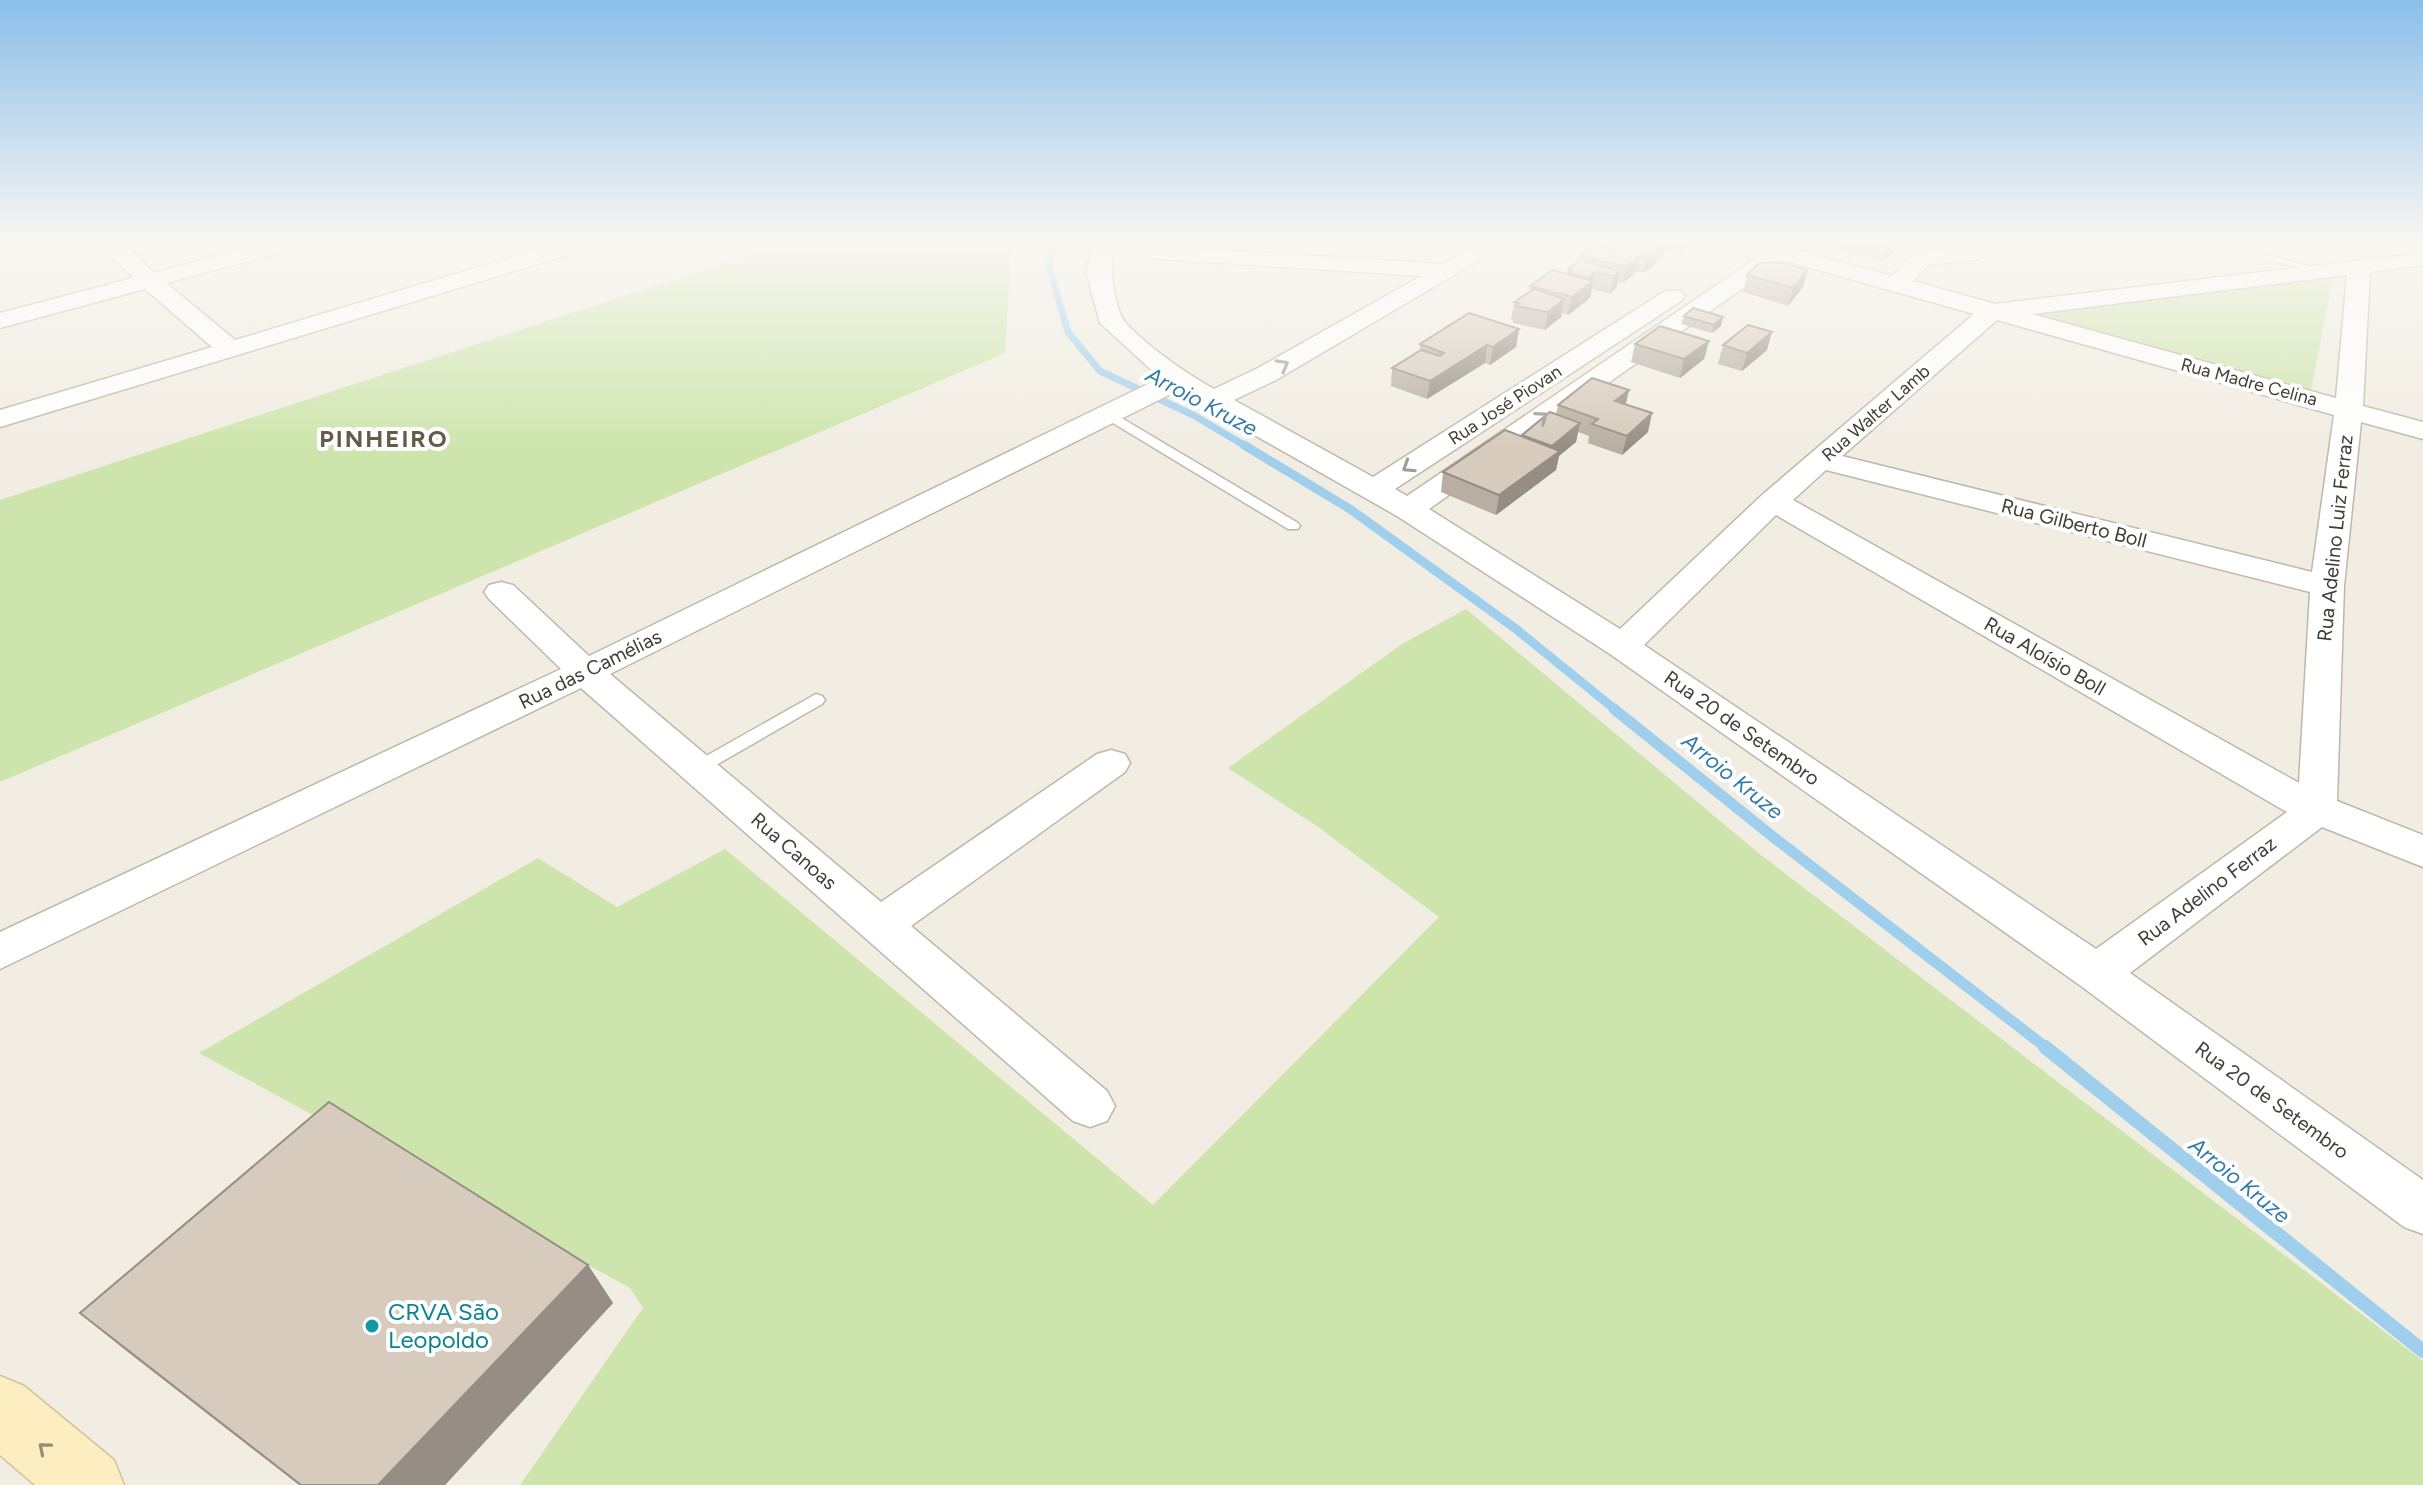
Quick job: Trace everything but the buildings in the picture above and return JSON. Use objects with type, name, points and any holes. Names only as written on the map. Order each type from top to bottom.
[{"type":"main road","points":[[0,1410],[89,1485]]},
{"type":"street","points":[[0,321],[36,311]]},
{"type":"street","points":[[185,311],[229,348]]},
{"type":"street","points":[[0,419],[353,311]]},
{"type":"street","name":"Rua 20 de Setembro","points":[[1109,311],[1144,396],[1213,400],[1408,509],[1622,646],[2097,973],[2423,1210]]},
{"type":"street","points":[[1213,400],[1267,374],[1375,311]]},
{"type":"street","name":"Rua José Piovan","points":[[1375,489],[1663,311]]},
{"type":"street","name":"Rua José Piovan","points":[[1408,509],[1679,311]]},
{"type":"street","points":[[1991,312],[1997,311]]},
{"type":"street","name":"Rua Adelino Luiz Ferraz","points":[[2317,810],[2327,586],[2358,311]]},
{"type":"street","name":"Rua Madre Celina","points":[[1991,312],[2423,431]]},
{"type":"street","name":"Rua Walter Lamb","points":[[1622,646],[1773,501],[1991,312]]},
{"type":"street","name":"Rua das Camélias","points":[[0,952],[585,672],[1144,396]]},
{"type":"street","name":"Rua Gilberto Boll","points":[[1821,460],[2327,586]]},
{"type":"street","name":"Rua Aloísio Boll","points":[[1773,501],[2317,810],[2423,852]]},
{"type":"street","name":"Rua Canoas","points":[[501,592],[585,672],[1090,1106]]},
{"type":"street","points":[[880,925],[1111,763]]},
{"type":"street","name":"Rua Adelino Ferraz","points":[[2097,973],[2317,810]]},
{"type":"lane","points":[[1144,396],[1293,526]]},
{"type":"lane","points":[[698,768],[816,700]]},
{"type":"green space","points":[[577,311],[1008,311],[1005,353],[0,782],[0,500]]},
{"type":"green space","points":[[2018,311],[2327,311],[2310,394],[2012,312]]},
{"type":"green space","points":[[1466,609],[1761,855],[2423,1361],[2423,1485],[520,1485],[643,1308],[630,1288],[199,1053],[538,858],[617,907],[725,849],[1153,1205],[1439,917],[1318,827],[1228,768],[1402,644]]},
{"type":"waterway","name":"Arroio Kruze","points":[[1062,311],[1068,332],[1100,371],[1195,416],[1247,447]]},
{"type":"waterway","name":"Arroio Kruze","points":[[1244,445],[1350,509],[1516,629],[1617,711]]},
{"type":"waterway","name":"Arroio Kruze","points":[[1614,709],[1772,836],[2048,1049]]},
{"type":"waterway","name":"Arroio Kruze","points":[[2045,1047],[2423,1351]]},
{"type":"place","name":"CRVA São Leopoldo","points":[[372,1326]]},
{"type":"district","name":"PINHEIRO","points":[[384,439]]}]
